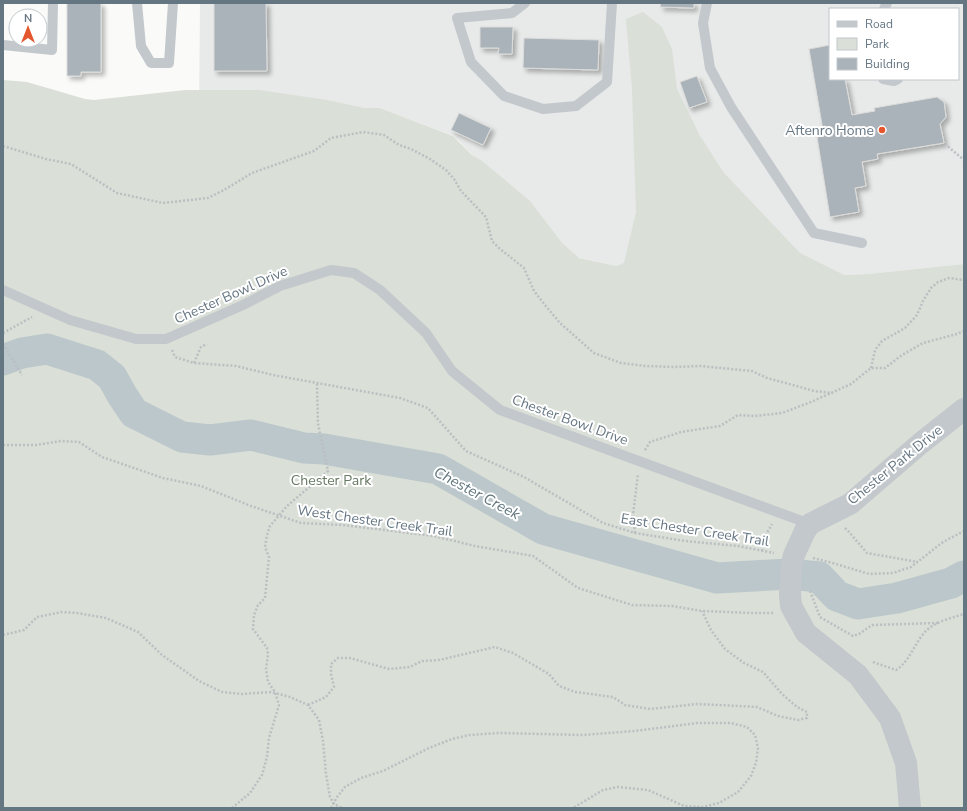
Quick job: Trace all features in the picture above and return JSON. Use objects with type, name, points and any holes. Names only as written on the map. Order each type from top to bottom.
[{"type":"street","name":"Chester Park Drive","points":[[808,527],[850,504],[964,408]]},
{"type":"street","points":[[808,527],[794,555],[791,568],[806,633],[858,675],[890,718],[906,763],[910,808]]},
{"type":"lane","points":[[3,45],[52,50],[53,3]]},
{"type":"lane","points":[[138,3],[141,46],[151,63],[169,62],[173,3]]},
{"type":"lane","points":[[525,3],[512,13],[457,18],[471,62],[504,96],[543,109],[576,106],[607,82],[612,3]]},
{"type":"lane","points":[[707,3],[703,23],[710,68],[731,107],[814,233],[862,244]]},
{"type":"lane","name":"Chester Bowl Drive","points":[[3,290],[70,320],[136,339],[166,339],[243,305],[280,286],[331,270],[354,273],[380,290],[426,332],[452,371],[500,410],[640,460],[808,527]]},
{"type":"path","points":[[3,146],[46,159],[71,164],[117,193],[163,203],[208,198],[252,173],[314,151],[331,138],[363,132],[384,135],[399,145],[411,149],[430,159],[446,170],[454,179],[461,191],[486,217],[492,242],[524,268],[534,291],[545,305],[560,323],[594,353],[621,363],[645,366],[700,366],[752,371],[767,378],[814,391],[833,393]]},
{"type":"path","points":[[945,144],[964,160]]},
{"type":"path","points":[[871,368],[875,350],[882,340],[905,328],[917,315],[922,301],[931,288],[938,282],[949,278],[964,280]]},
{"type":"path","points":[[3,333],[46,310]]},
{"type":"path","points":[[640,460],[650,442],[665,436],[720,426],[738,415],[755,416],[782,413],[833,393],[851,384],[871,368],[885,368],[902,355],[923,343],[964,331]]},
{"type":"path","name":"East Chester Creek Trail","points":[[166,339],[175,357],[194,363],[236,366],[273,376],[400,398],[428,408],[466,451],[524,477],[603,523],[635,533],[685,541],[738,546],[777,553]]},
{"type":"path","points":[[3,344],[22,375]]},
{"type":"path","points":[[194,363],[202,347],[207,344]]},
{"type":"path","points":[[232,808],[250,793],[262,775],[267,757],[269,738],[279,705],[275,692],[268,682],[266,669],[268,655],[267,648],[253,629],[254,614],[258,604],[265,598],[269,557],[265,547],[266,535],[270,526],[287,506],[328,471],[318,424],[317,384]]},
{"type":"path","name":"West Chester Creek Trail","points":[[3,445],[36,445],[61,441],[79,442],[102,457],[163,478],[201,486],[301,524],[343,525],[434,536],[475,546],[533,556],[578,588],[632,604],[672,606],[702,611],[750,613],[778,612],[797,597]]},
{"type":"path","points":[[635,533],[633,515],[637,487]]},
{"type":"path","points":[[844,527],[867,553],[918,562]]},
{"type":"path","points":[[807,558],[836,564],[869,574],[893,573],[911,567],[943,542],[964,531]]},
{"type":"path","points":[[762,551],[764,538]]},
{"type":"path","points":[[797,597],[820,617],[853,636],[859,634],[872,625],[937,624]]},
{"type":"path","points":[[308,705],[326,697],[334,687],[331,674],[331,664],[338,658],[350,658],[389,669],[410,667],[422,661],[439,660],[495,647],[513,653],[549,674],[559,686],[575,692],[614,697],[625,705],[650,709],[697,704],[757,707],[778,716],[798,720],[807,718],[807,712],[797,707],[782,694],[763,672],[744,663],[725,649],[711,630],[702,611]]},
{"type":"path","points":[[3,636],[24,630],[37,617],[55,613],[77,612],[106,618],[138,632],[162,655],[199,681],[222,692],[242,694],[275,692],[308,705],[319,720],[330,797],[334,804],[342,808]]},
{"type":"path","points":[[868,663],[875,662],[896,670],[903,665],[925,632],[937,624],[964,614]]},
{"type":"path","points":[[331,808],[336,797],[345,787],[360,778],[383,771],[452,738],[469,735],[500,733],[583,734],[634,731],[697,723],[731,723],[747,727],[755,735],[758,748],[756,763],[751,776],[738,792],[719,803],[703,807],[684,806],[648,790],[618,787],[603,790],[573,808]]},
{"type":"shaded area","points":[[200,3],[964,3],[964,264],[868,274],[747,279],[635,270],[571,256],[454,136],[380,108],[199,115]]},
{"type":"green space","name":"Chester Park","points":[[643,12],[662,27],[672,49],[677,89],[700,136],[724,173],[800,253],[844,275],[964,264],[964,808],[3,808],[3,80],[27,82],[85,99],[94,100],[185,90],[259,90],[327,100],[364,108],[380,108],[453,136],[472,155],[482,161],[530,201],[562,243],[579,258],[617,266],[624,263],[636,212],[632,89],[626,19]]},
{"type":"building","points":[[67,3],[101,3],[101,72],[81,72],[81,76],[67,76]]},
{"type":"building","points":[[214,3],[266,3],[267,71],[214,71]]},
{"type":"building","points":[[661,3],[694,3],[694,8],[660,7]]},
{"type":"building","points":[[480,27],[513,27],[512,54],[498,54],[499,48],[480,48]]},
{"type":"building","points":[[524,38],[599,40],[598,70],[523,68]]},
{"type":"building","name":"Aftenro Home","points":[[829,45],[829,80],[845,80],[852,115],[875,111],[874,108],[937,97],[944,102],[946,117],[940,124],[944,143],[877,154],[878,159],[862,162],[866,186],[855,188],[859,212],[830,217],[817,137],[824,136],[809,49]]},
{"type":"building","points":[[697,76],[707,102],[689,108],[680,82]]},
{"type":"building","points":[[459,113],[491,128],[483,145],[451,130]]},
{"type":"waterway","name":"Chester Creek","points":[[3,360],[22,353],[47,349],[97,365],[112,377],[134,413],[182,437],[210,440],[251,435],[304,448],[324,449],[438,469],[543,529],[717,578],[789,574],[819,577],[837,596],[858,604],[897,598],[951,583],[964,576]]},
{"type":"place","name":"Aftenro Home","points":[[882,130]]}]
